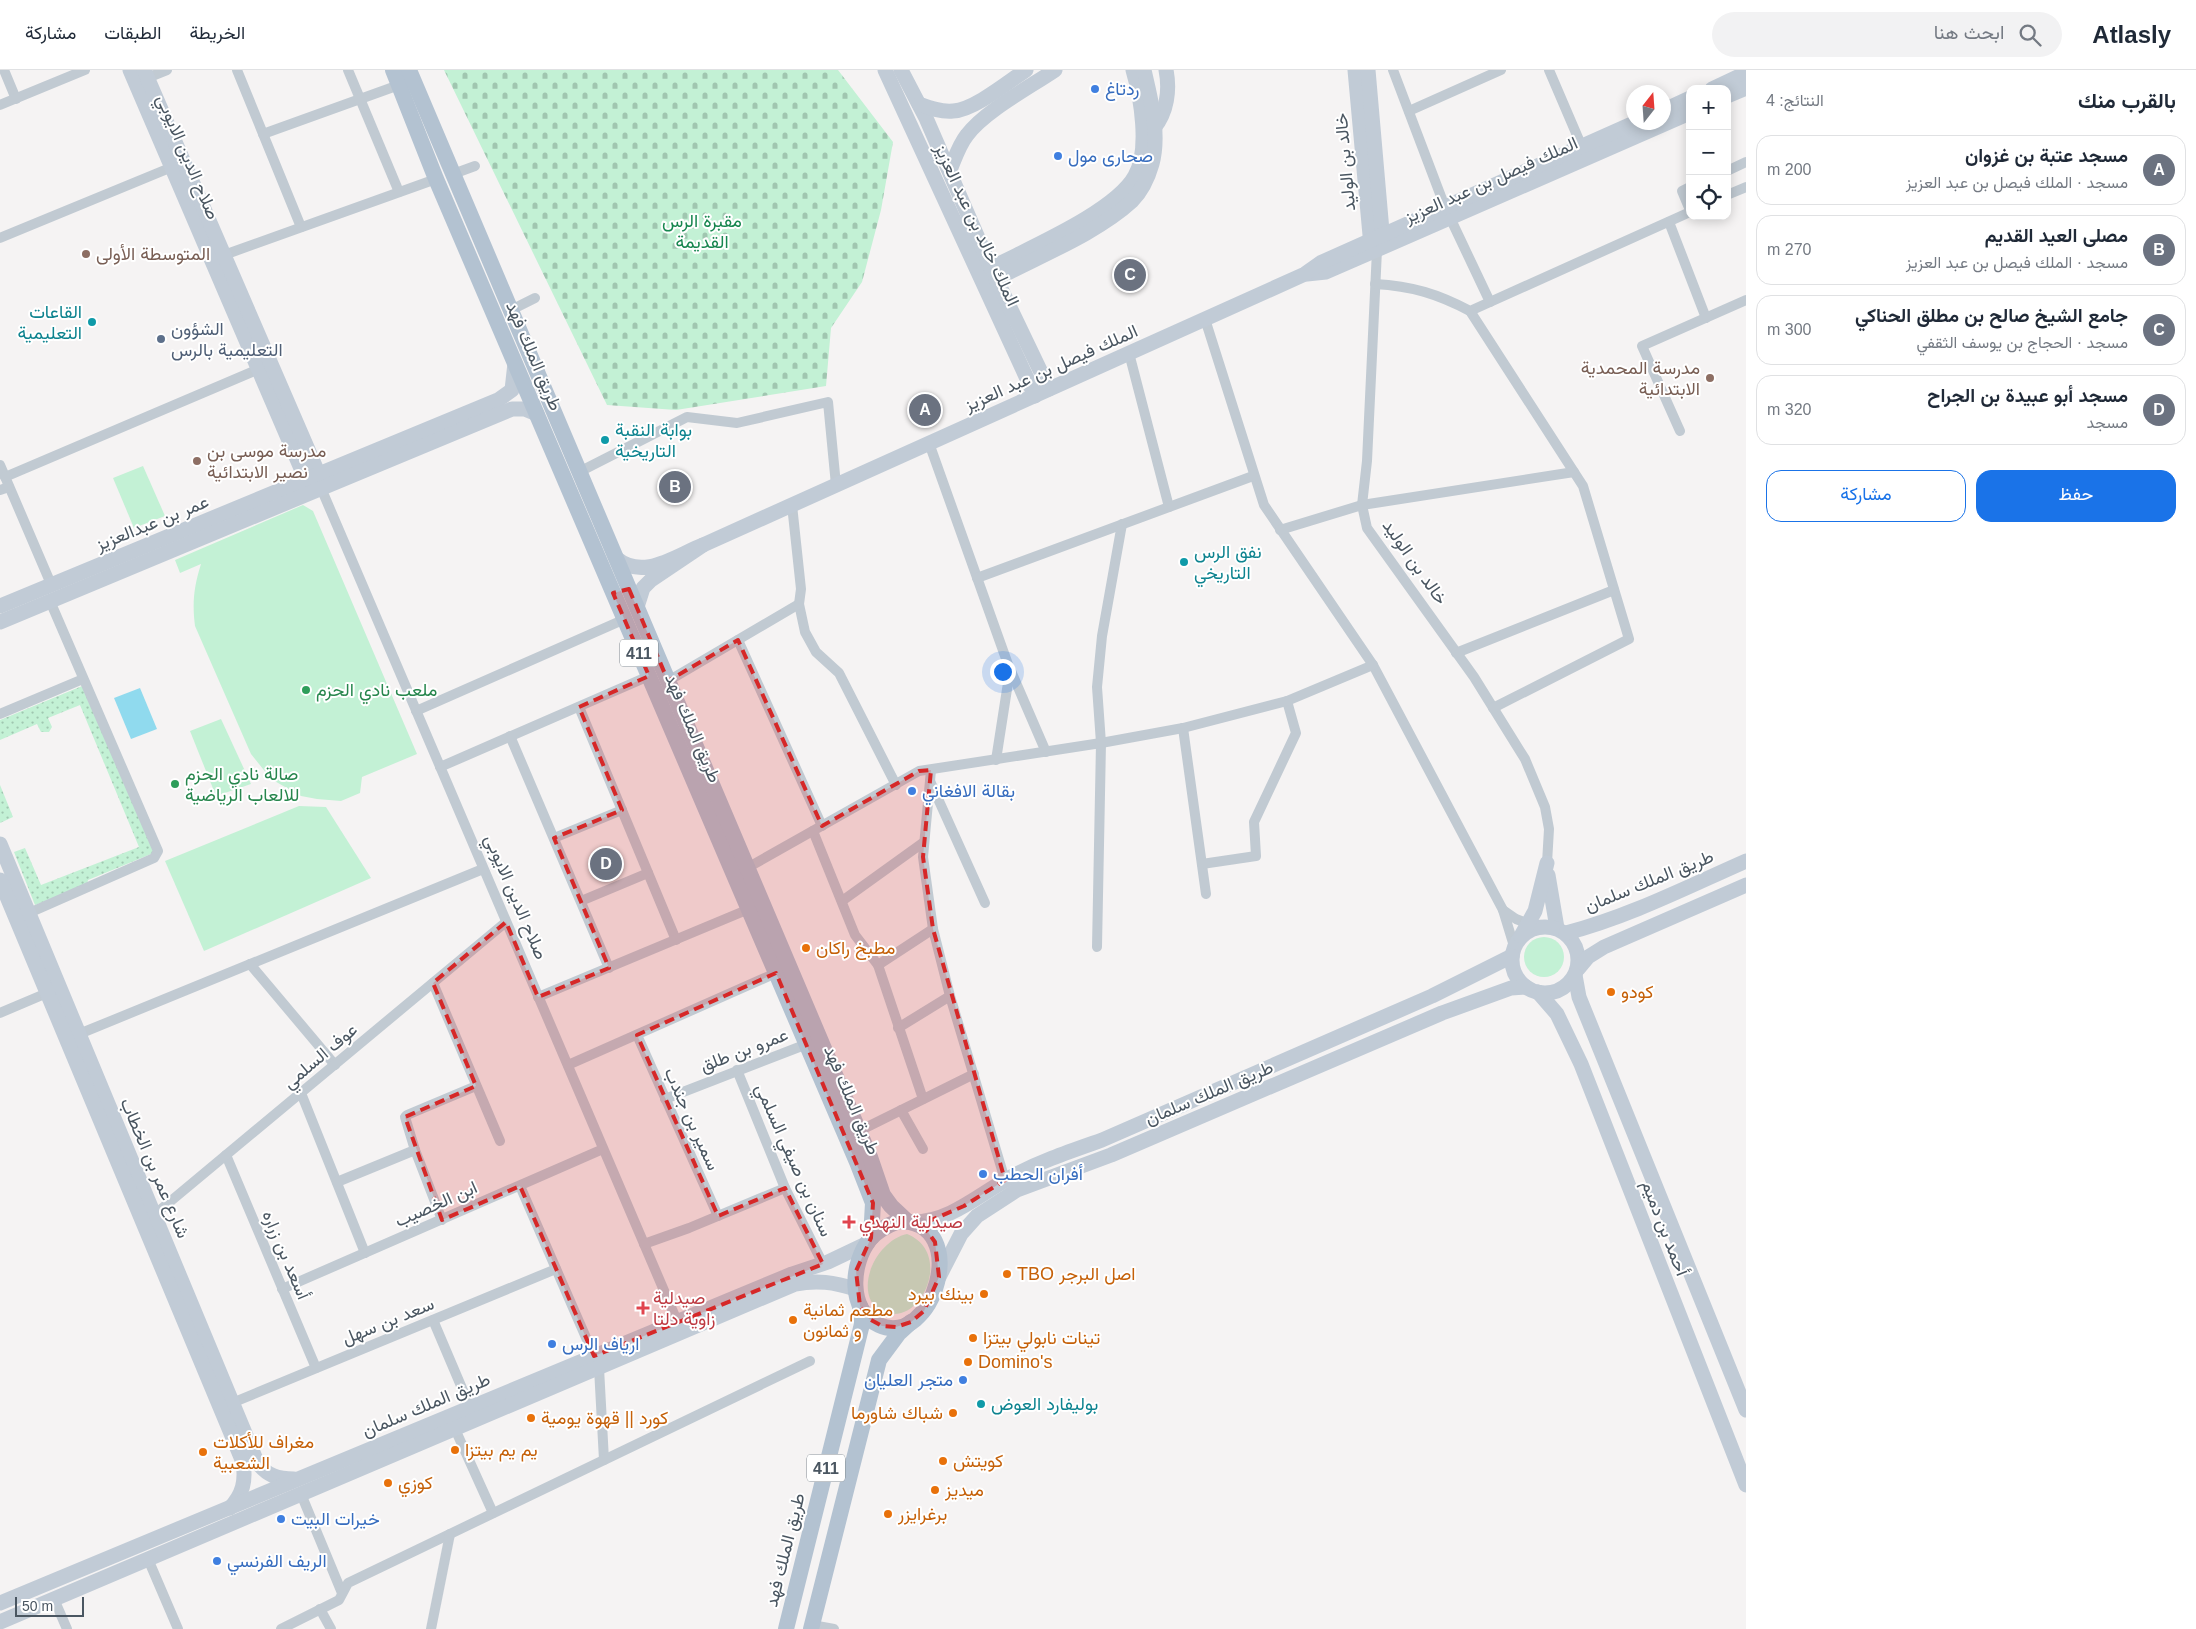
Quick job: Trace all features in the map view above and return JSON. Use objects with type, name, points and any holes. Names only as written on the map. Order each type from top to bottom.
[{"type":"main road","name":"طريق الملك فهد","points":[[402,77],[453,174],[859,1131],[883,1194],[890,1206],[910,1222]]},
{"type":"main road","name":"طريق الملك فهد","points":[[402,77],[436,179],[537,414],[626,582],[625,619],[873,1203],[869,1241]]},
{"type":"main road","points":[[899,1221],[910,1222],[926,1230],[935,1242],[940,1259],[939,1277],[934,1295],[924,1310],[911,1322],[896,1327],[882,1326],[869,1319],[860,1306],[855,1289],[856,1271],[861,1253],[869,1241],[884,1227],[899,1221]]},
{"type":"main road","name":"طريق الملك فهد","points":[[786,1629],[862,1324],[860,1306]]},
{"type":"main road","name":"411","points":[[811,1627],[879,1360],[899,1333],[911,1322]]},
{"type":"street","points":[[4,70],[16,99]]},
{"type":"street","points":[[0,105],[85,70]]},
{"type":"street","name":"صلاح الدين الايوبي","points":[[130,70],[224,254],[315,481],[416,711],[677,1321]]},
{"type":"street","points":[[145,74],[167,70]]},
{"type":"street","points":[[237,70],[301,227]]},
{"type":"street","points":[[348,70],[399,192]]},
{"type":"street","name":"الملك خالد بن عبد العزيز","points":[[885,70],[1035,396]]},
{"type":"street","name":"الملك خالد بن عبد العزيز","points":[[901,70],[950,170],[993,273],[1049,389]]},
{"type":"street","points":[[918,104],[934,110],[954,111],[972,105],[1026,70]]},
{"type":"street","points":[[950,170],[958,149],[968,134],[984,119],[1056,70]]},
{"type":"street","points":[[993,273],[1105,208],[1135,176],[1141,159],[1143,134],[1140,101],[1133,70]]},
{"type":"street","points":[[993,273],[1088,231],[1133,200],[1145,184],[1152,163],[1154,128],[1151,100],[1144,70]]},
{"type":"street","points":[[1154,128],[1162,116],[1166,103],[1168,80],[1166,70]]},
{"type":"street","name":"خالد بن الوليد","points":[[1355,70],[1377,242]]},
{"type":"street","name":"خالد بن الوليد","points":[[1368,70],[1377,242],[1367,461],[1362,505],[1367,528],[1375,542],[1456,653],[1525,759],[1538,786],[1548,829],[1547,863]]},
{"type":"street","points":[[1393,70],[1448,213],[1490,302]]},
{"type":"street","points":[[1409,111],[1501,70]]},
{"type":"street","points":[[1549,70],[1582,146]]},
{"type":"street","points":[[1720,85],[1746,73]]},
{"type":"street","name":"صلاح الدين الايوبي","points":[[145,74],[178,164],[259,369],[315,481]]},
{"type":"street","points":[[263,134],[360,99],[402,77]]},
{"type":"street","points":[[1731,94],[1746,88]]},
{"type":"street","points":[[1671,107],[1686,100]]},
{"type":"street","points":[[954,111],[958,123],[968,134]]},
{"type":"street","name":"الملك فيصل بن عبد العزيز","points":[[703,545],[1305,274],[1322,262],[1377,242],[1686,115]]},
{"type":"street","name":"الملك فيصل بن عبد العزيز","points":[[1448,213],[1582,146],[1626,126]]},
{"type":"street","points":[[1731,168],[1746,162]]},
{"type":"street","points":[[0,238],[178,164]]},
{"type":"street","points":[[453,174],[475,166]]},
{"type":"street","points":[[224,254],[436,179]]},
{"type":"street","points":[[1731,193],[1746,187]]},
{"type":"street","points":[[1686,189],[1682,191],[1686,201]]},
{"type":"street","points":[[1470,311],[1686,213]]},
{"type":"street","points":[[1669,222],[1706,318]]},
{"type":"street","points":[[1375,284],[1400,285],[1442,296],[1470,311],[1583,486],[1629,639],[1493,708]]},
{"type":"street","points":[[511,310],[535,298]]},
{"type":"street","points":[[1680,431],[1642,346],[1746,300]]},
{"type":"street","points":[[1204,319],[1253,476],[1264,505],[1372,664],[1503,910],[1522,938]]},
{"type":"street","points":[[1129,353],[1169,507]]},
{"type":"street","name":"عمر بن عبدالعزيز","points":[[0,622],[507,396],[512,390],[515,381],[515,363]]},
{"type":"street","points":[[5,485],[259,369]]},
{"type":"street","points":[[580,472],[688,417],[737,423],[828,402],[836,485]]},
{"type":"street","name":"عمر بن عبدالعزيز","points":[[0,606],[51,584],[315,481],[512,409],[525,409],[537,414]]},
{"type":"street","points":[[929,443],[1010,670],[1046,752]]},
{"type":"street","points":[[0,465],[5,485],[51,584]]},
{"type":"street","points":[[1280,530],[1362,505],[1574,472]]},
{"type":"street","points":[[977,578],[1253,476]]},
{"type":"street","points":[[792,504],[801,589],[799,604],[805,632],[816,652],[839,673],[896,785]]},
{"type":"street","points":[[1097,947],[1101,744],[1097,687],[1100,653],[1122,524]]},
{"type":"street","points":[[626,582],[646,569],[703,545]]},
{"type":"street","points":[[637,607],[643,588],[651,580],[703,545]]},
{"type":"street","points":[[626,582],[651,580]]},
{"type":"street","points":[[1456,653],[1614,590]]},
{"type":"street","points":[[29,913],[157,855],[158,851],[50,601]]},
{"type":"street","points":[[668,681],[799,604]]},
{"type":"street","points":[[416,711],[625,619]]},
{"type":"street","points":[[738,640],[818,829],[856,936],[878,965],[923,1099]]},
{"type":"street","points":[[748,868],[919,771],[930,775],[996,760],[1101,744],[1183,728],[1288,701],[1372,664]]},
{"type":"street","points":[[996,760],[1010,670]]},
{"type":"street","points":[[440,767],[649,676]]},
{"type":"street","points":[[0,714],[83,679]]},
{"type":"street","points":[[1202,864],[1256,856],[1254,822],[1296,733],[1288,701]]},
{"type":"street","points":[[579,706],[676,940]]},
{"type":"street","points":[[1183,728],[1206,894]]},
{"type":"street","points":[[510,736],[609,968]]},
{"type":"street","points":[[930,775],[923,857],[933,929],[950,996],[1005,1180]]},
{"type":"street","points":[[930,775],[985,903]]},
{"type":"street","points":[[554,838],[622,810]]},
{"type":"street","points":[[842,901],[924,842]]},
{"type":"street","name":"شارع عمر بن الخطاب","points":[[0,844],[232,1403],[261,1468],[274,1478],[298,1479]]},
{"type":"street","name":"طريق الملك سلمان","points":[[1561,930],[1591,926],[1644,906],[1746,861]]},
{"type":"street","points":[[1547,863],[1561,930],[1578,949],[1577,972]]},
{"type":"street","points":[[1547,863],[1535,912],[1522,938],[1515,974],[1532,990],[1549,993],[1560,990],[1569,984],[1588,957],[1604,947],[1746,885]]},
{"type":"street","points":[[79,1034],[483,869]]},
{"type":"street","points":[[581,901],[648,873]]},
{"type":"street","name":"شارع عمر بن الخطاب","points":[[0,880],[242,1462],[245,1481],[243,1489],[228,1510]]},
{"type":"street","points":[[538,997],[749,909]]},
{"type":"street","points":[[1503,910],[1522,938]]},
{"type":"street","name":"عوف السلمي","points":[[154,1215],[506,922]]},
{"type":"street","points":[[878,965],[933,929]]},
{"type":"street","points":[[1522,938],[1561,930]]},
{"type":"street","name":"طريق الملك سلمان","points":[[910,1222],[927,1222],[941,1218],[1005,1180],[1046,1159],[1102,1140],[1432,996],[1522,938]]},
{"type":"street","points":[[250,964],[334,1065]]},
{"type":"street","name":"أحمد بن دميم","points":[[1577,972],[1579,998],[1746,1410]]},
{"type":"street","points":[[568,1065],[776,974]]},
{"type":"street","points":[[433,983],[500,1141]]},
{"type":"street","name":"طريق الملك سلمان","points":[[939,1277],[961,1234],[976,1216],[1017,1190],[1111,1155],[1442,1013],[1495,994],[1532,990]]},
{"type":"street","name":"أحمد بن دميم","points":[[1532,990],[1557,1014],[1581,1064],[1746,1484]]},
{"type":"street","points":[[0,1013],[47,993]]},
{"type":"street","points":[[898,1028],[950,996]]},
{"type":"street","name":"سمير بن جندب","points":[[637,1035],[718,1216]]},
{"type":"street","name":"عمرو بن طلق","points":[[665,1099],[807,1044]]},
{"type":"street","name":"سنان بن صيفي السلمي","points":[[737,1070],[785,1188],[823,1264]]},
{"type":"street","points":[[859,1131],[974,1074]]},
{"type":"street","points":[[442,1220],[405,1117],[476,1086]]},
{"type":"street","points":[[301,1092],[365,1253]]},
{"type":"street","points":[[901,1110],[923,1149]]},
{"type":"street","name":"ابن الخصيب","points":[[282,1289],[603,1149]]},
{"type":"street","points":[[336,1182],[416,1150]]},
{"type":"street","name":"أسعد بن زراره","points":[[226,1155],[316,1368]]},
{"type":"street","points":[[520,1186],[596,1362],[604,1460]]},
{"type":"street","points":[[644,1244],[785,1188]]},
{"type":"street","name":"طريق الملك سلمان","points":[[0,1622],[455,1428],[596,1362],[677,1321],[792,1274],[823,1264],[869,1241]]},
{"type":"street","name":"سعد بن سهل","points":[[232,1403],[556,1269]]},
{"type":"street","name":"طريق الملك سلمان","points":[[0,1604],[470,1407],[596,1362],[796,1284],[816,1281],[830,1282],[855,1289]]},
{"type":"street","points":[[432,1320],[470,1407]]},
{"type":"street","points":[[281,1629],[338,1600],[348,1583],[810,1361]]},
{"type":"street","points":[[455,1428],[492,1514]]},
{"type":"street","points":[[302,1494],[342,1593]]},
{"type":"street","points":[[431,1629],[450,1534]]},
{"type":"street","points":[[148,1559],[178,1629]]},
{"type":"street","points":[[54,1599],[67,1629]]},
{"type":"street","points":[[320,1609],[331,1629]]},
{"type":"street","points":[[811,1627],[834,1629]]},
{"type":"highlighted area","points":[[629,589],[668,681],[738,640],[822,826],[919,771],[931,770],[923,857],[933,929],[1005,1180],[964,1206],[922,1224],[935,1242],[939,1277],[924,1311],[911,1322],[896,1327],[882,1326],[869,1319],[860,1306],[856,1271],[871,1238],[873,1203],[776,973],[637,1035],[718,1216],[785,1188],[823,1264],[594,1356],[520,1186],[442,1220],[405,1117],[476,1086],[433,983],[506,922],[538,997],[609,968],[554,838],[622,810],[579,707],[649,676],[613,593]]},
{"type":"green space","name":"مقبرة الرس القديمة","points":[[444,70],[838,70],[893,142],[881,210],[862,282],[831,328],[826,386],[676,410],[607,405]]},
{"type":"green space","points":[[143,466],[165,516],[134,528],[113,478]]},
{"type":"green space","name":"ملعب نادي الحزم","points":[[303,505],[313,511],[417,754],[362,777],[360,793],[341,801],[301,796],[271,779],[251,754],[195,626],[194,595],[201,564],[180,573],[175,560]]},
{"type":"green space","points":[[87,684],[156,852],[88,880],[87,885],[35,905],[14,852],[25,848],[41,885],[139,847],[80,705],[48,718],[52,727],[49,732],[41,732],[37,724],[0,740],[0,720]]},
{"type":"green space","points":[[221,719],[251,784],[216,796],[190,731]]},
{"type":"green space","points":[[0,785],[13,817],[0,823]]},
{"type":"green space","points":[[299,806],[326,807],[371,878],[204,951],[165,861]]},
{"type":"green space","points":[[1544,937],[1558,943],[1564,957],[1558,971],[1544,977],[1530,971],[1524,957],[1530,943]]},
{"type":"green space","points":[[907,1234],[921,1244],[929,1257],[930,1272],[927,1287],[919,1300],[909,1310],[896,1314],[882,1311],[873,1304],[868,1291],[871,1270],[881,1251],[889,1243]]},
{"type":"water","points":[[140,688],[157,729],[131,739],[114,698]]},
{"type":"place","name":"ردتاغ","points":[[1095,89]]},
{"type":"place","name":"صحارى مول","points":[[1058,156]]},
{"type":"place","name":"المتوسطة الأولى","points":[[86,254]]},
{"type":"place","name":"جامع الشيخ صالح بن مطلق الحناكي","points":[[1130,275]]},
{"type":"place","name":"القاعات التعليمية","points":[[92,322]]},
{"type":"place","name":"الشؤون التعليمية بالرس","points":[[161,339]]},
{"type":"place","name":"مدرسة المحمدية الابتدائية","points":[[1710,378]]},
{"type":"place","name":"مسجد عتبة بن غزوان","points":[[925,410]]},
{"type":"place","name":"بوابة النقبة التاريخية","points":[[605,440]]},
{"type":"place","name":"مدرسة موسى بن نصير الابتدائية","points":[[197,461]]},
{"type":"place","name":"مصلى العيد القديم","points":[[675,487]]},
{"type":"place","name":"نفق الرس التاريخي","points":[[1184,562]]},
{"type":"place","name":"ملعب نادي الحزم","points":[[306,690]]},
{"type":"place","name":"صالة نادي الحزم للالعاب الرياضية","points":[[175,784]]},
{"type":"place","name":"بقالة الافغاني","points":[[912,791]]},
{"type":"place","name":"مسجد أبو عبيدة بن الجراح","points":[[606,864]]},
{"type":"place","name":"مطبخ راكان","points":[[806,948]]},
{"type":"place","name":"كودو","points":[[1611,992]]},
{"type":"place","name":"أفران الحطب","points":[[983,1174]]},
{"type":"place","name":"صيدلية النهدي","points":[[849,1222]]},
{"type":"place","name":"TBO اصل البرجر","points":[[1007,1274]]},
{"type":"place","name":"بينك بيرد","points":[[984,1294]]},
{"type":"place","name":"صيدلية زاوية دلتا","points":[[643,1308]]},
{"type":"place","name":"مطعم ثمانية و ثمانون","points":[[793,1320]]},
{"type":"place","name":"تينات نابولي بيتزا","points":[[973,1338]]},
{"type":"place","name":"ارياف الرس","points":[[552,1344]]},
{"type":"place","name":"Domino's","points":[[968,1362]]},
{"type":"place","name":"متجر العليان","points":[[963,1380]]},
{"type":"place","name":"بوليفارد العوض","points":[[981,1404]]},
{"type":"place","name":"شباك شاورما","points":[[953,1413]]},
{"type":"place","name":"كورد || قهوة يومية","points":[[531,1418]]},
{"type":"place","name":"يم يم بيتزا","points":[[455,1450]]},
{"type":"place","name":"مغراف للأكلات الشعبية","points":[[203,1452]]},
{"type":"place","name":"كويتش","points":[[943,1461]]},
{"type":"place","name":"كوزي","points":[[388,1483]]},
{"type":"place","name":"ميديز","points":[[935,1490]]},
{"type":"place","name":"برغرايزر","points":[[888,1514]]},
{"type":"place","name":"خيرات البيت","points":[[281,1519]]},
{"type":"place","name":"الريف الفرنسي","points":[[217,1561]]}]
